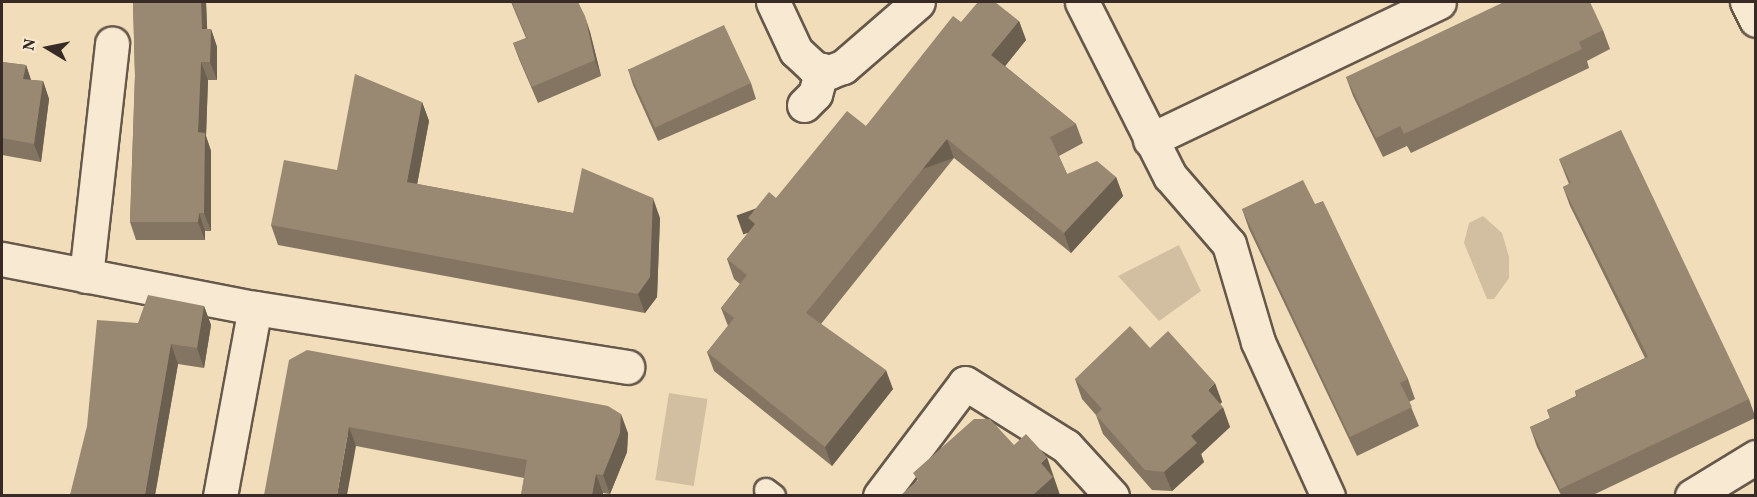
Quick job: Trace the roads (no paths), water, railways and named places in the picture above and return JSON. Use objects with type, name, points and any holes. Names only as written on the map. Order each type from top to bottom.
[{"type":"street","points":[[773,2],[796,51],[822,70],[843,67],[918,2]]},
{"type":"street","points":[[1082,2],[1170,176],[1229,244],[1258,342],[1328,495]]},
{"type":"street","points":[[1150,140],[1439,2]]},
{"type":"street","points":[[1747,2],[1755,20]]},
{"type":"street","points":[[86,276],[112,43]]},
{"type":"street","points":[[804,105],[814,94],[822,70]]},
{"type":"street","points":[[2,259],[255,308],[627,367]]},
{"type":"street","points":[[220,495],[255,308]]},
{"type":"street","points":[[880,495],[966,383],[1066,446],[1112,495]]},
{"type":"street","points":[[1692,495],[1755,457]]}]
